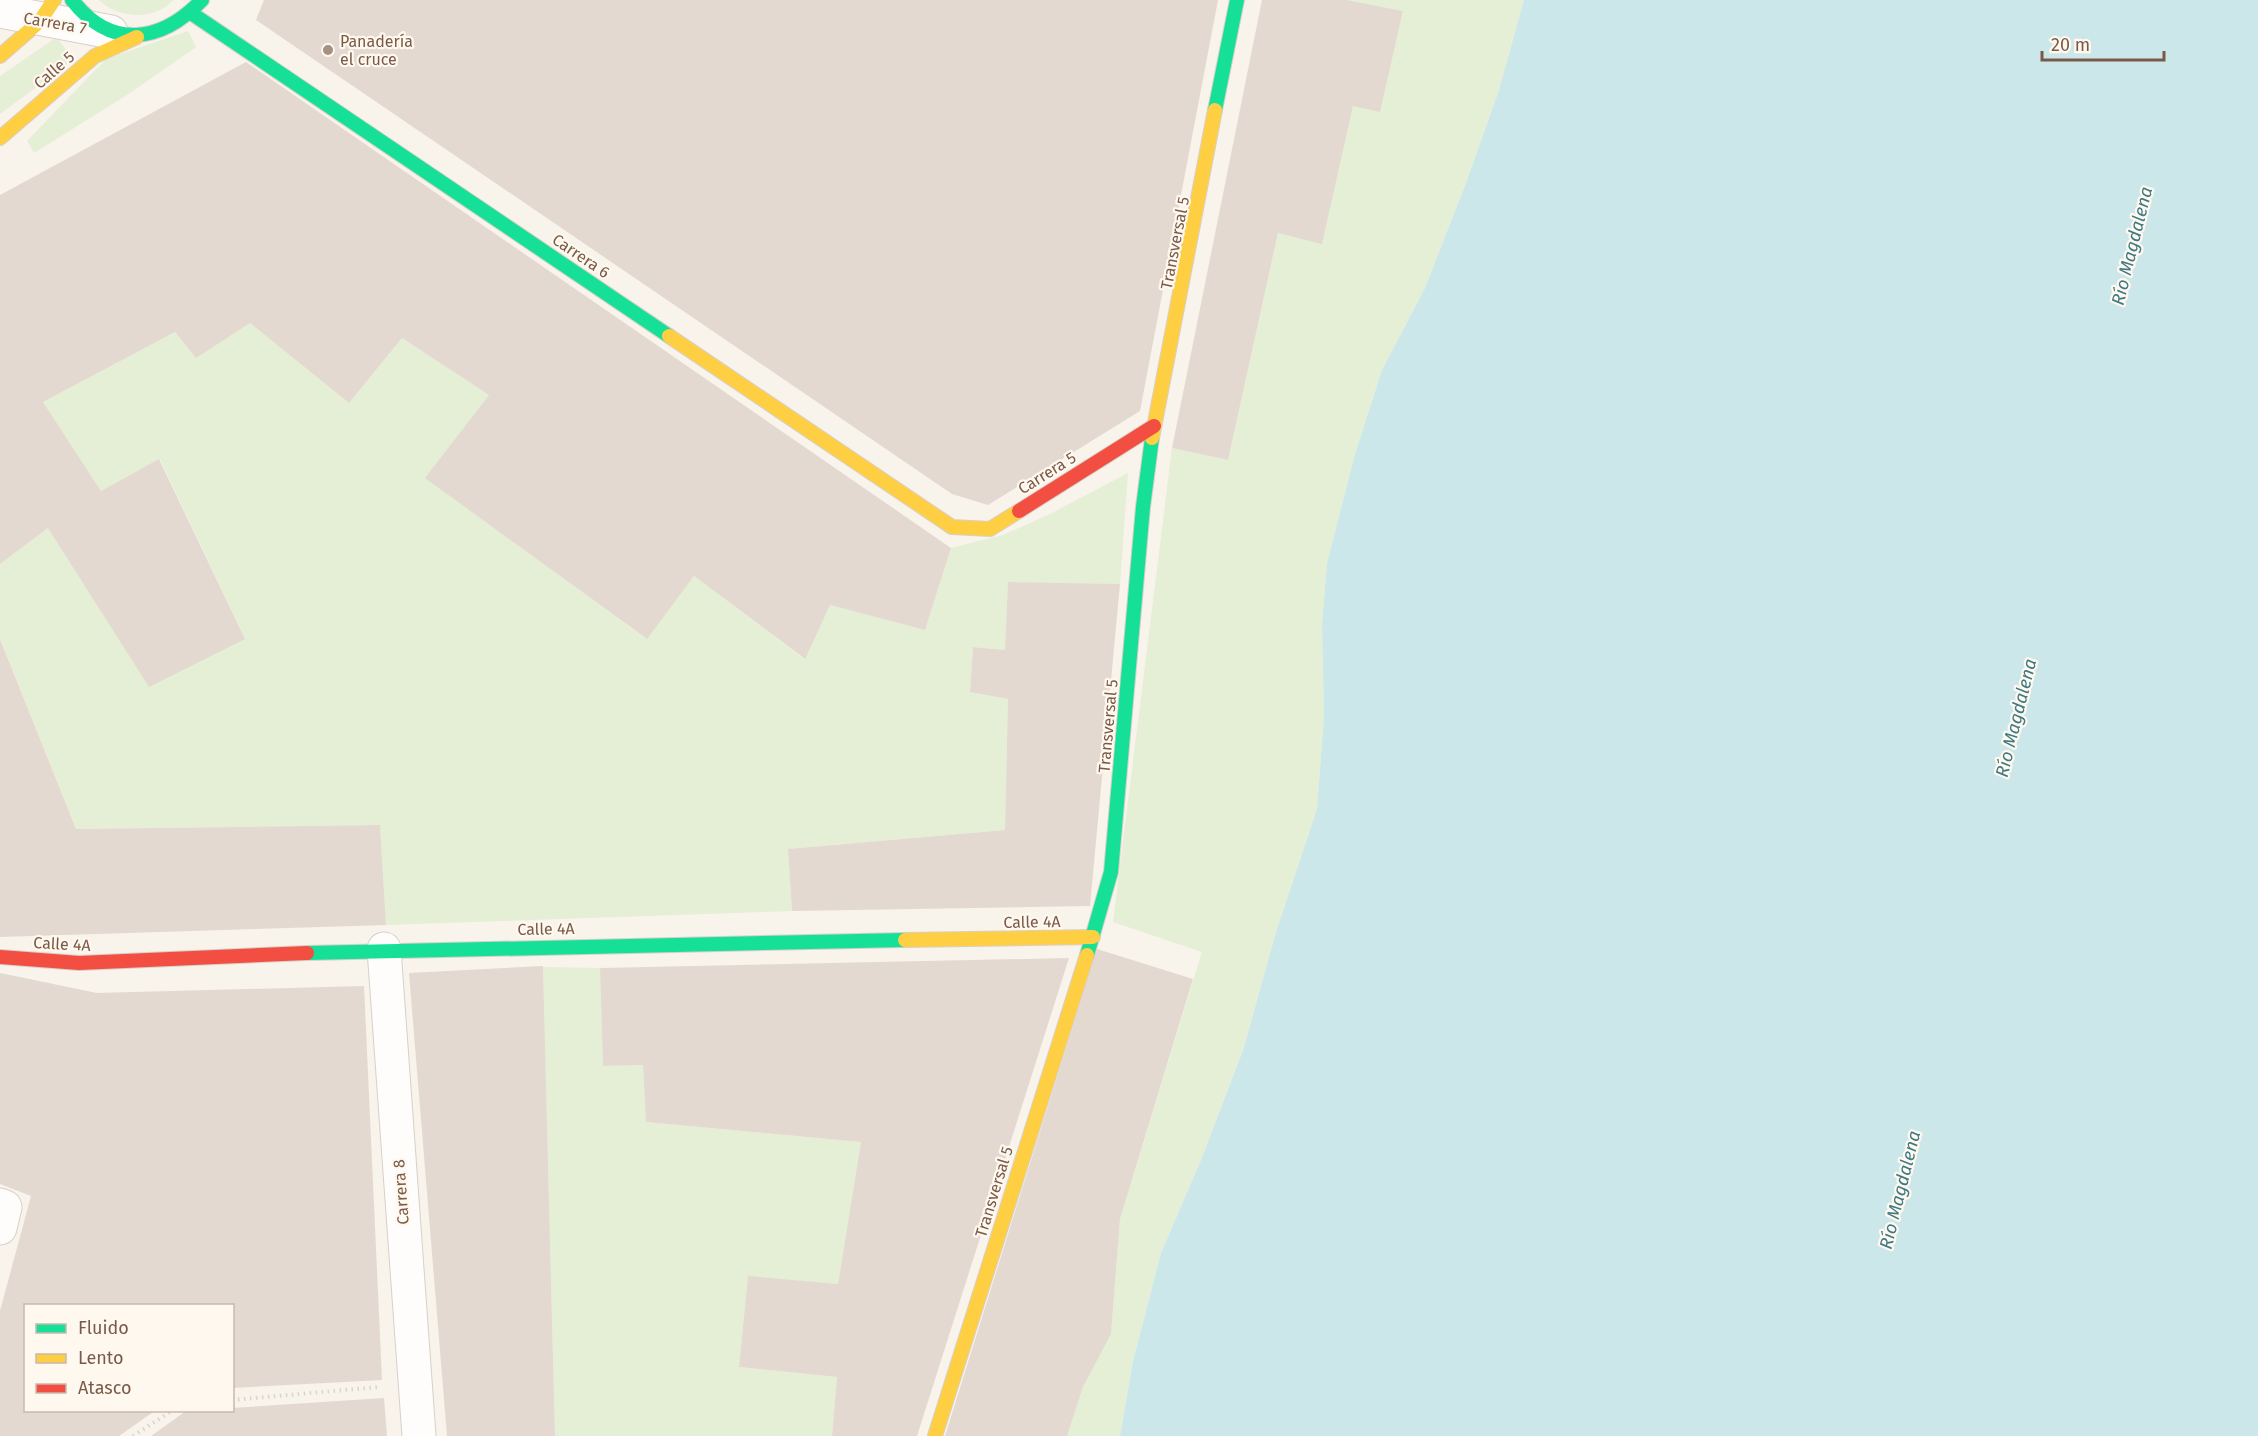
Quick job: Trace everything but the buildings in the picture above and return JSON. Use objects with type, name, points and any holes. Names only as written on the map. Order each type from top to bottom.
[{"type":"street","points":[[72,0],[91,22],[124,35]]},
{"type":"street","name":"Calle 5","points":[[0,138],[95,56],[124,35],[158,33],[175,26],[202,0]]},
{"type":"street","name":"Transversal 5","points":[[935,1436],[1093,937],[1111,872],[1143,507],[1154,426],[1237,0]]},
{"type":"street","points":[[0,56],[47,10]]},
{"type":"street","name":"Carrera 7","points":[[0,11],[47,10],[124,35]]},
{"type":"street","name":"Carrera 6","points":[[191,13],[952,527]]},
{"type":"street","name":"Carrera 5","points":[[952,527],[990,529],[1154,426]]},
{"type":"street","name":"Calle 4A","points":[[0,957],[79,963],[384,949],[1093,937]]},
{"type":"street","name":"Carrera 8","points":[[384,949],[419,1436]]},
{"type":"path","points":[[234,1400],[415,1384]]},
{"type":"path","points":[[133,1436],[169,1412]]},
{"type":"green space","points":[[99,0],[173,0],[157,12],[136,15],[116,11]]},
{"type":"green space","points":[[1347,0],[1524,0],[1499,90],[1466,183],[1425,288],[1382,370],[1355,454],[1327,563],[1322,624],[1324,716],[1317,809],[1276,932],[1243,1049],[1201,1160],[1161,1253],[1133,1360],[1120,1436],[1067,1436],[1083,1387],[1111,1334],[1120,1219],[1202,952],[1113,922],[1172,448],[1228,460],[1278,233],[1322,243],[1353,106],[1380,111],[1403,11]]},
{"type":"green space","points":[[188,31],[196,47],[130,93],[34,153],[27,141],[106,59]]},
{"type":"green space","points":[[57,37],[73,60],[0,114],[0,76]]},
{"type":"green space","points":[[250,323],[349,403],[402,338],[489,395],[426,478],[646,639],[694,576],[804,659],[830,605],[925,630],[951,548],[1003,535],[1052,513],[1128,473],[1120,584],[1008,583],[1005,650],[973,647],[970,692],[1008,699],[1005,830],[788,849],[792,911],[386,925],[380,825],[76,829],[0,638],[0,564],[48,528],[245,639],[160,459],[101,491],[43,402],[175,332],[196,357]]},
{"type":"green space","points":[[543,967],[600,968],[603,1066],[643,1065],[646,1122],[861,1142],[838,1284],[748,1277],[739,1367],[837,1377],[832,1436],[555,1436]]},
{"type":"water","name":"Río Magdalena","points":[[1524,0],[2258,0],[2258,1436],[1120,1436],[1133,1361],[1161,1253],[1201,1160],[1243,1050],[1276,932],[1317,809],[1324,716],[1322,624],[1327,563],[1355,454],[1382,370],[1425,288],[1466,183],[1499,90]]},
{"type":"traffic: fast","points":[[72,0],[87,16],[103,27],[119,33],[136,35],[153,32],[170,25],[202,0]]},
{"type":"traffic: fast","points":[[1215,110],[1237,0]]},
{"type":"traffic: fast","points":[[191,13],[669,336]]},
{"type":"traffic: fast","points":[[1087,955],[1111,872],[1143,507],[1152,438]]},
{"type":"traffic: fast","points":[[307,953],[905,940]]},
{"type":"traffic: slow","points":[[0,56],[40,21],[54,0]]},
{"type":"traffic: slow","points":[[0,138],[95,56],[137,37]]},
{"type":"traffic: slow","points":[[1152,438],[1215,110]]},
{"type":"traffic: slow","points":[[669,336],[952,527],[990,529],[1019,511]]},
{"type":"traffic: slow","points":[[905,940],[1093,937]]},
{"type":"traffic: slow","points":[[935,1436],[1087,955]]},
{"type":"traffic: jam","points":[[1019,511],[1154,426]]},
{"type":"traffic: jam","points":[[0,957],[79,963],[307,953]]},
{"type":"place","name":"Panadería el cruce","points":[[328,50]]}]
